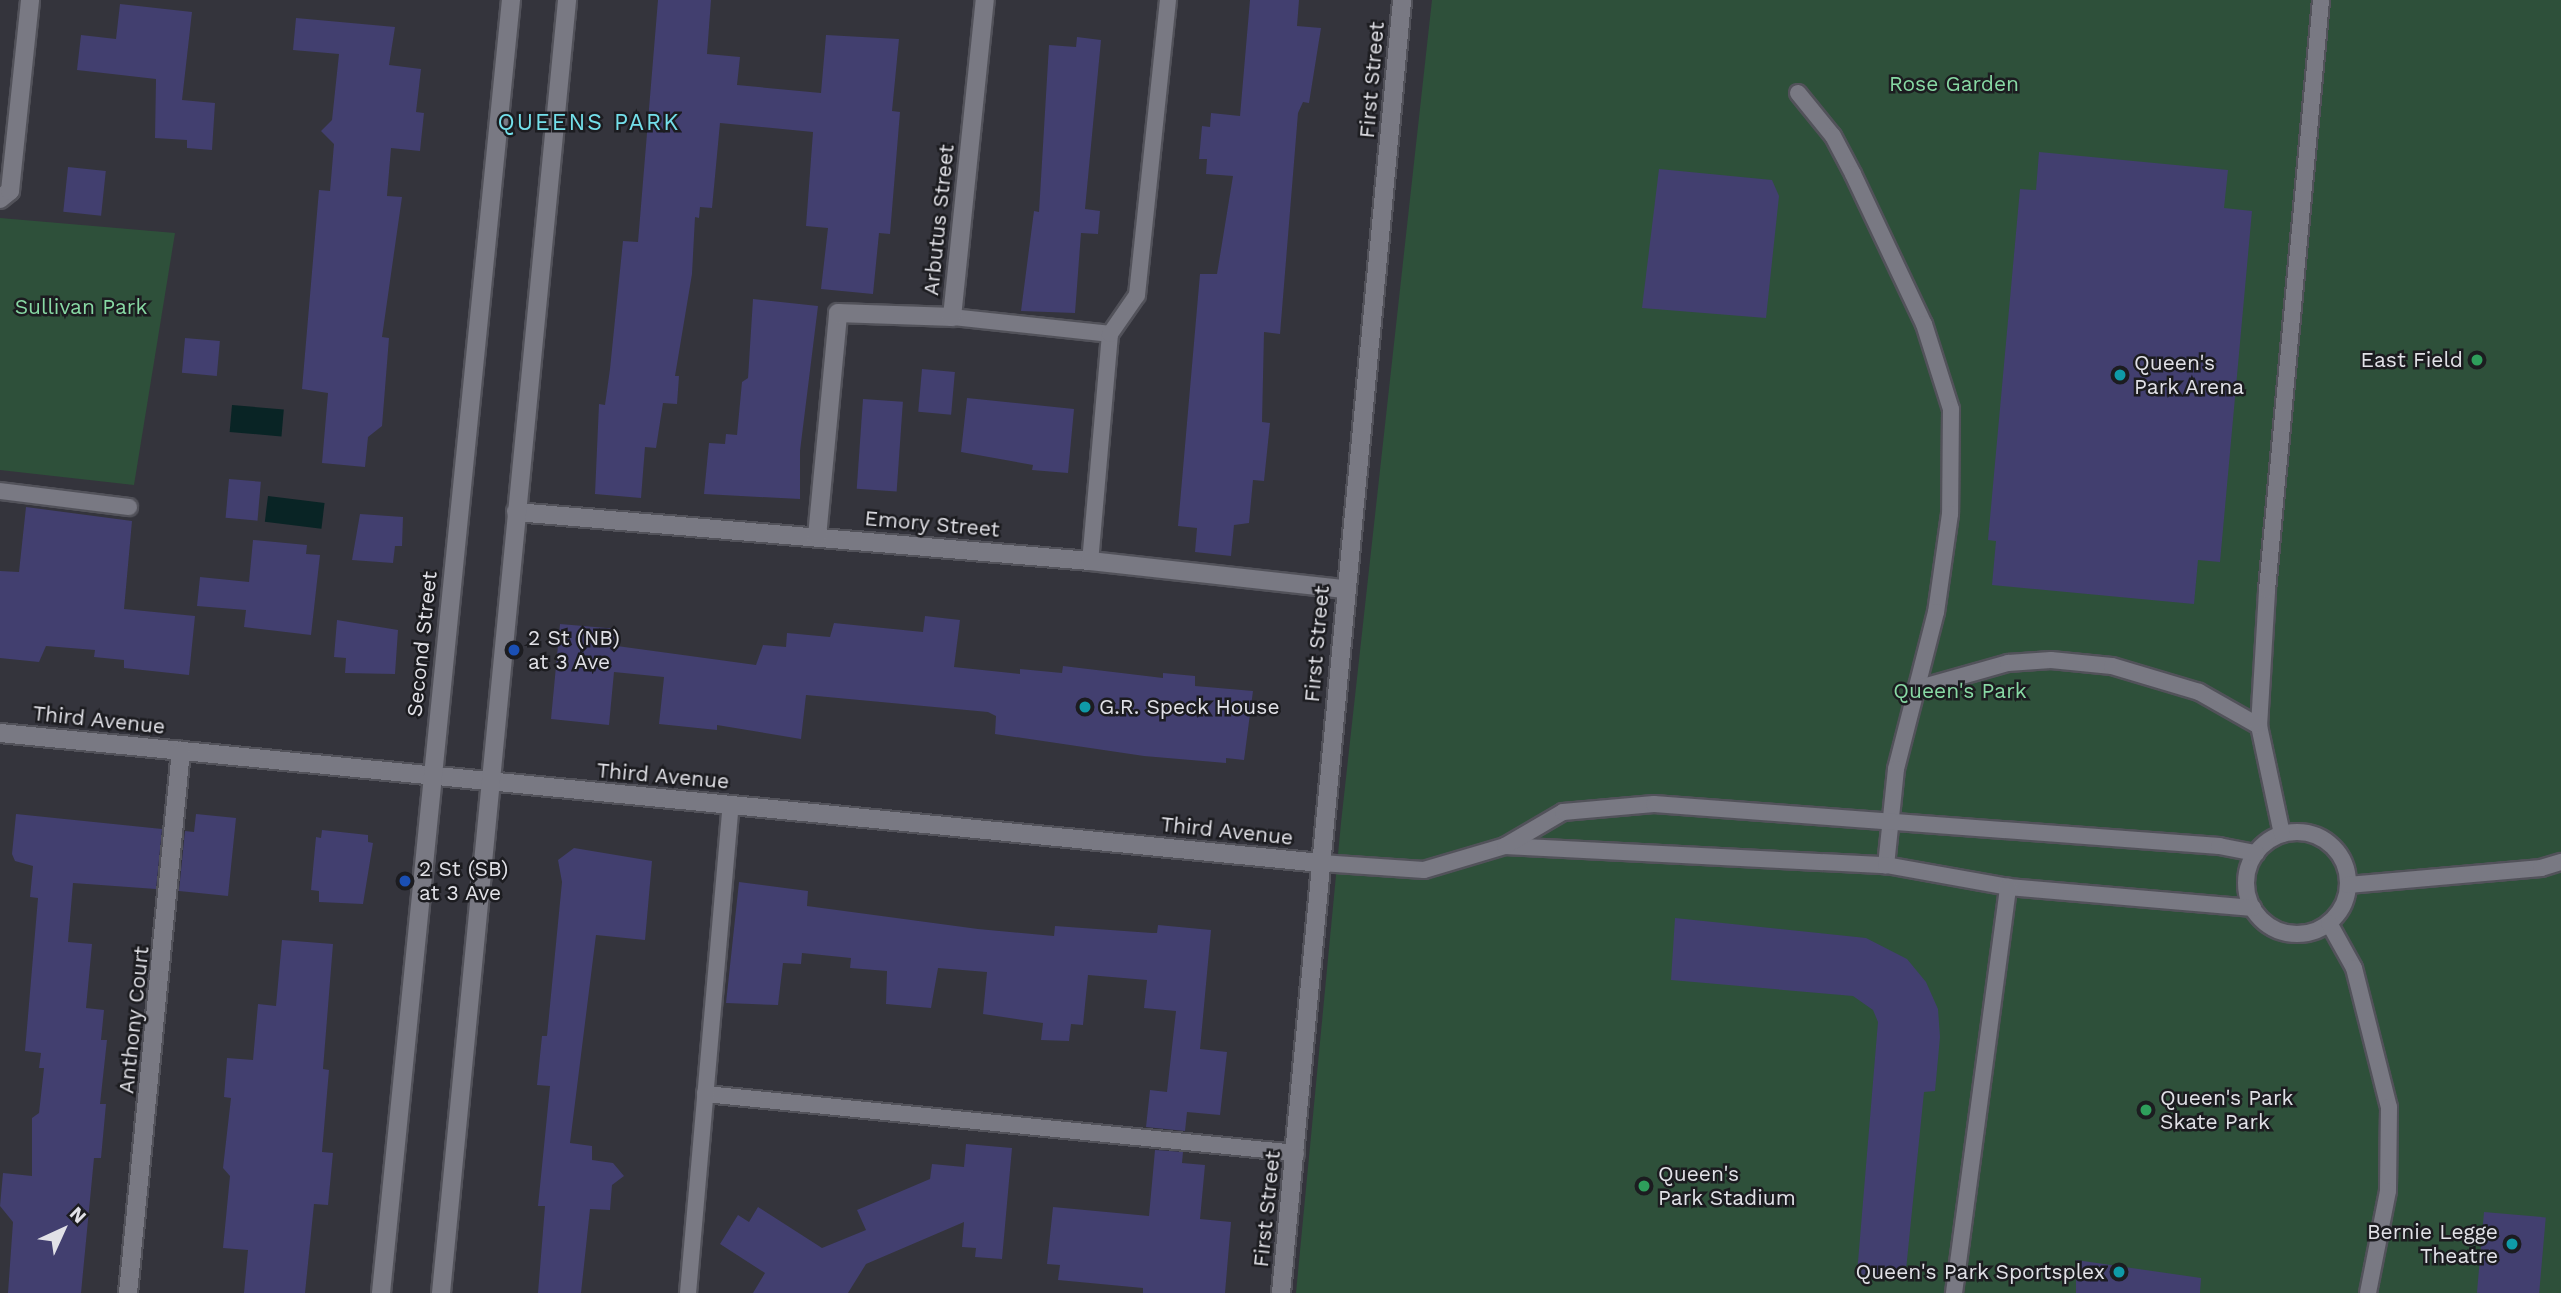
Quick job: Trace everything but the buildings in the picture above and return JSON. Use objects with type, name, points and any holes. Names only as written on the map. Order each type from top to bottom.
[{"type":"street","points":[[0,199],[10,191],[30,0]]},
{"type":"street","name":"Second Street","points":[[381,1293],[511,0]]},
{"type":"street","points":[[441,1293],[567,0]]},
{"type":"street","name":"Arbutus Street","points":[[817,537],[838,313],[952,317],[985,0]]},
{"type":"street","name":"First Street","points":[[1281,1293],[1296,1153],[1344,589],[1402,0]]},
{"type":"street","name":"Emory Street","points":[[516,512],[1090,561],[1344,589]]},
{"type":"street","name":"Third Avenue","points":[[0,733],[1321,863]]},
{"type":"street","name":"Anthony Court","points":[[128,1293],[181,751]]},
{"type":"lane","points":[[1090,561],[1110,334],[1137,295],[1168,0]]},
{"type":"lane","points":[[2282,834],[2259,726],[2267,590],[2322,0]]},
{"type":"lane","points":[[1798,93],[1833,136],[1853,174],[1924,324],[1951,409],[1950,514],[1936,612],[1896,769],[1886,865]]},
{"type":"lane","points":[[952,317],[1110,334]]},
{"type":"lane","points":[[0,491],[129,507]]},
{"type":"lane","points":[[1916,690],[2008,663],[2051,660],[2112,666],[2199,692],[2259,726]]},
{"type":"lane","points":[[1321,863],[1423,870],[1505,846],[1563,812],[1654,804],[1891,819],[2218,846],[2256,853]]},
{"type":"lane","points":[[688,1293],[731,805]]},
{"type":"lane","points":[[2310,833],[2334,847],[2347,871],[2346,900],[2329,923],[2296,934],[2264,921],[2253,908],[2246,880],[2256,853],[2282,834],[2310,833]]},
{"type":"lane","points":[[1505,846],[1886,865],[2008,887],[2253,908]]},
{"type":"lane","points":[[2348,885],[2541,868],[2561,862]]},
{"type":"lane","points":[[1954,1293],[2008,887]]},
{"type":"lane","points":[[2329,923],[2354,968],[2389,1107],[2388,1191],[2368,1293]]},
{"type":"lane","points":[[705,1094],[1296,1153]]},
{"type":"green space","name":"Queen's Park","points":[[1432,0],[2561,0],[2561,1293],[1296,1293],[1341,823]]},
{"type":"green space","name":"Sullivan Park","points":[[0,218],[175,233],[134,485],[0,470]]},
{"type":"shaded area","points":[[232,405],[284,410],[281,436],[230,432]]},
{"type":"shaded area","points":[[268,496],[325,503],[321,529],[265,522]]},
{"type":"place","name":"East Field","points":[[2477,360]]},
{"type":"place","name":"Queen's Park Arena","points":[[2120,375]]},
{"type":"place","name":"2 St (NB) at 3 Ave","points":[[514,650]]},
{"type":"place","name":"G.R. Speck House","points":[[1085,707]]},
{"type":"place","name":"2 St (SB) at 3 Ave","points":[[405,881]]},
{"type":"place","name":"Queen's Park Skate Park","points":[[2146,1110]]},
{"type":"place","name":"Queen's Park Stadium","points":[[1644,1186]]},
{"type":"place","name":"Bernie Legge Theatre","points":[[2512,1244]]},
{"type":"place","name":"Queen's Park Sportsplex","points":[[2119,1272]]},
{"type":"district","name":"QUEENS PARK","points":[[589,123]]},
{"type":"park label","name":"Rose Garden","points":[[1954,84]]}]
